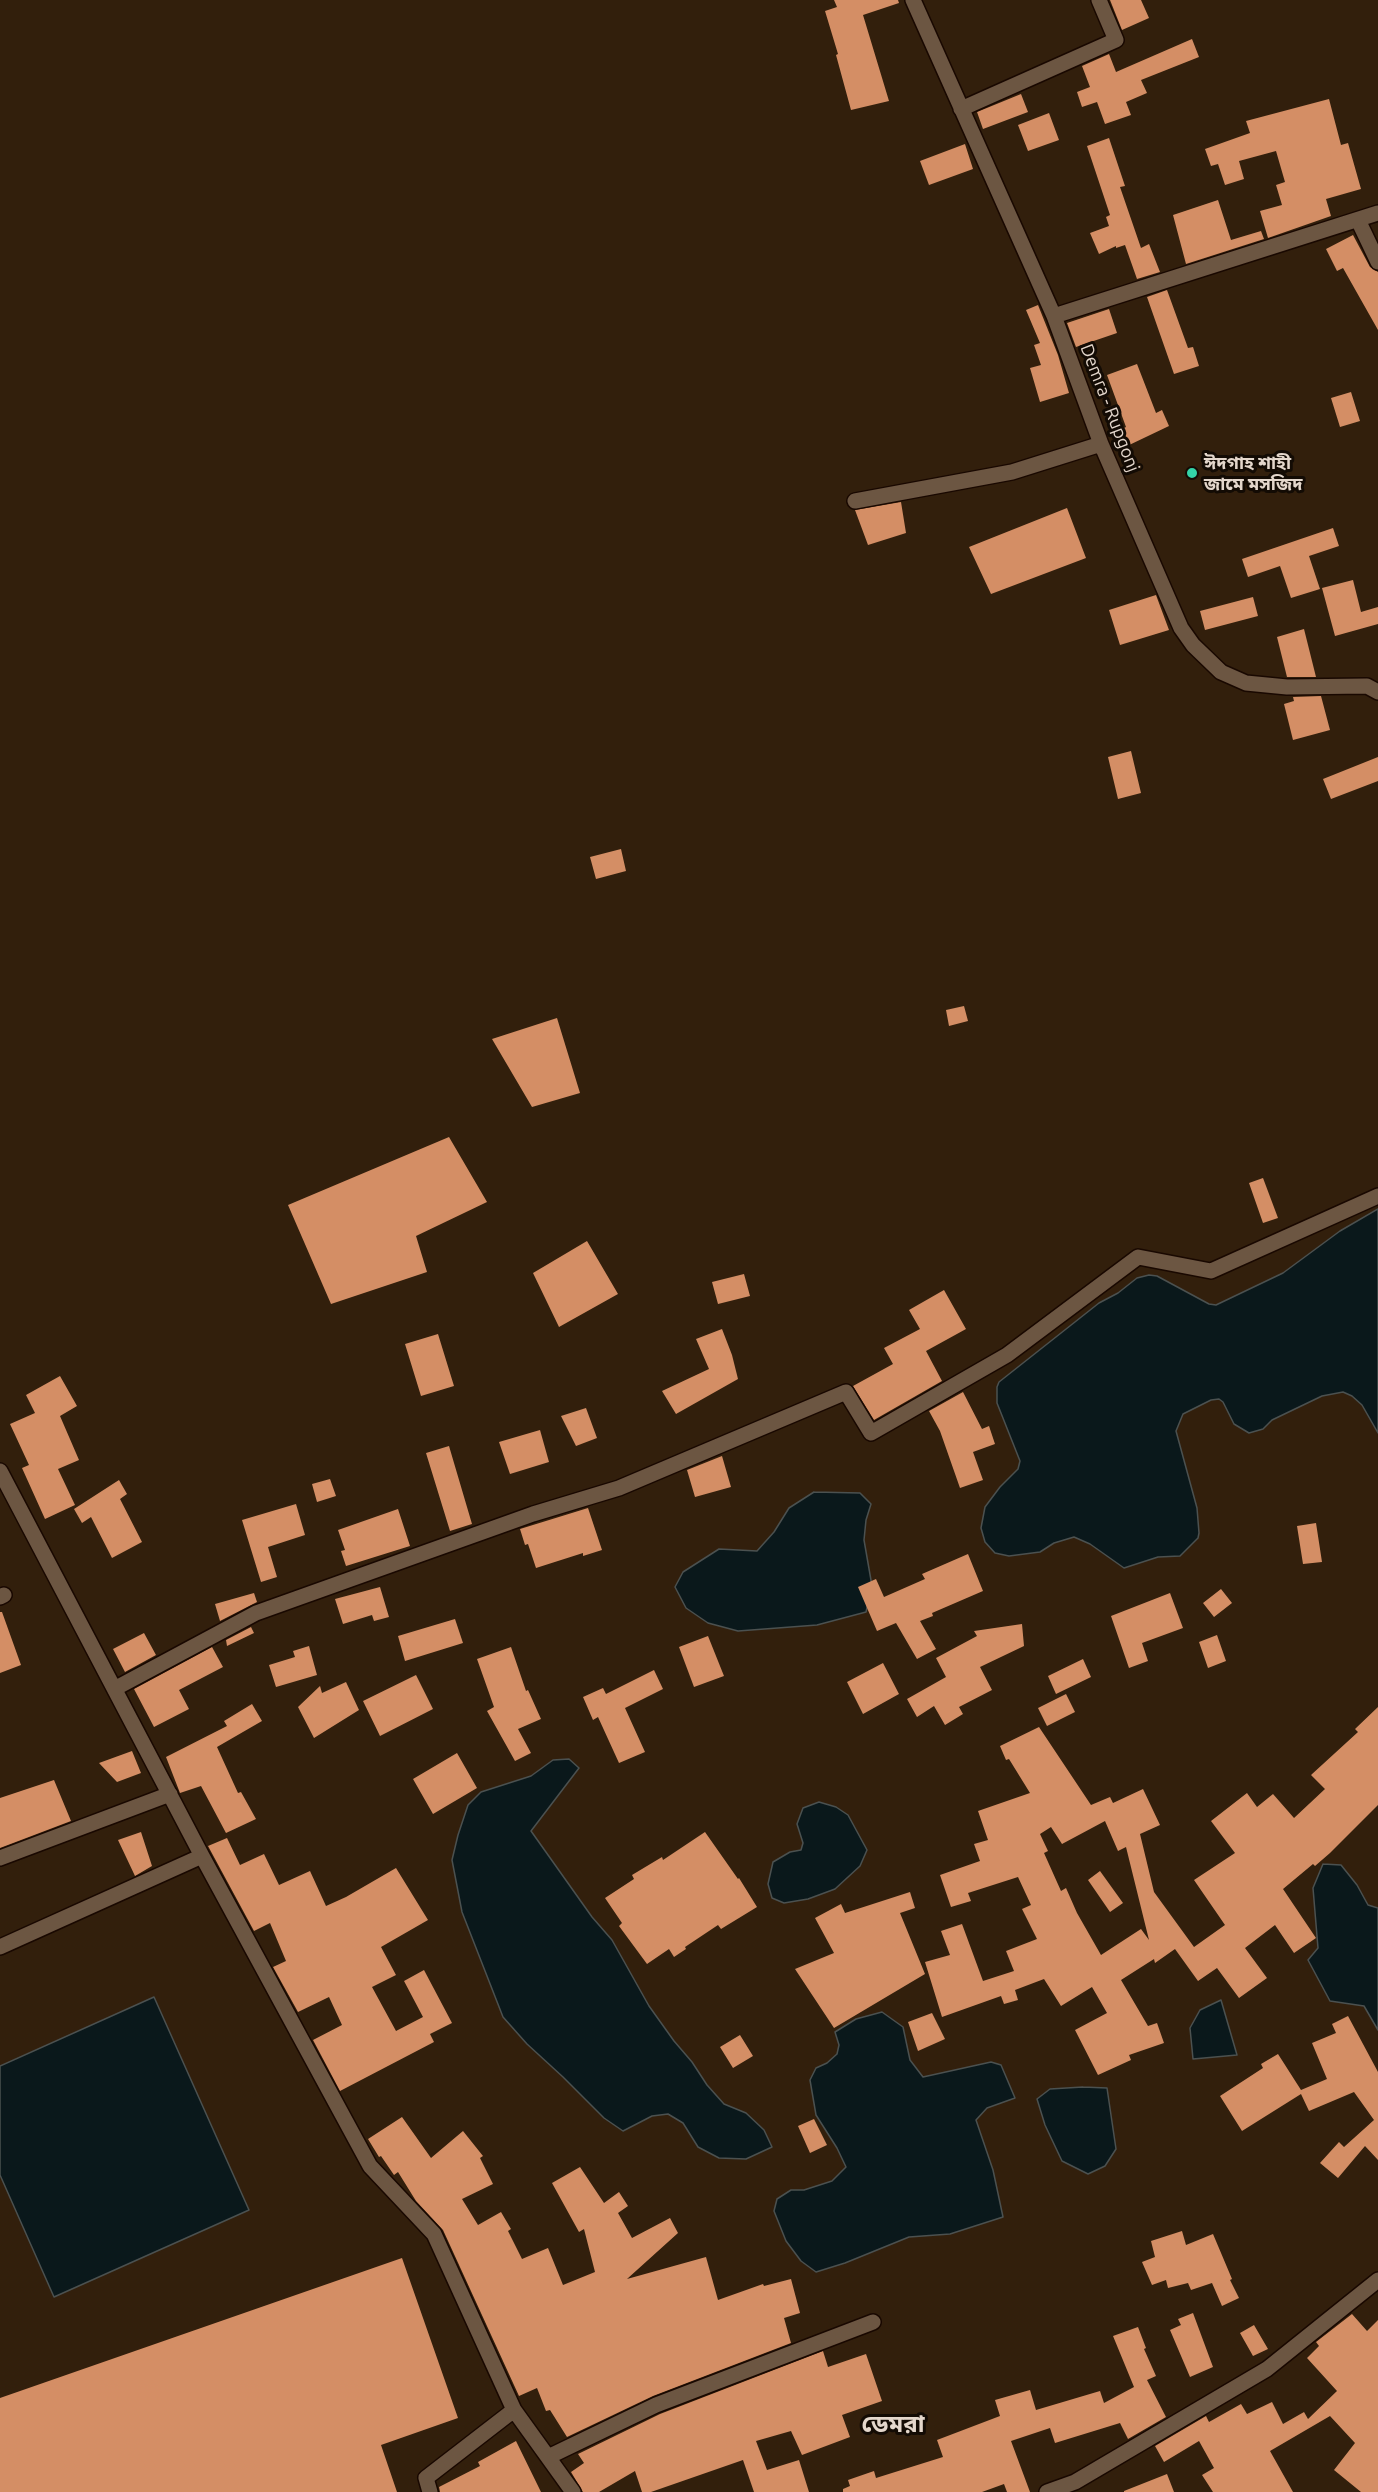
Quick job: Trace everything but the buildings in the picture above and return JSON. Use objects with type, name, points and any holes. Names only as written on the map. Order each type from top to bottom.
[{"type":"street","name":"Demra - Rupgonj","points":[[913,0],[1054,316],[1101,444],[1181,628],[1193,645],[1221,672],[1246,683],[1287,687],[1367,686],[1378,692]]},
{"type":"street","points":[[961,109],[1116,40],[1099,0]]},
{"type":"street","points":[[1054,316],[1378,213]]},
{"type":"street","points":[[1358,220],[1378,262]]},
{"type":"street","points":[[855,501],[1012,472],[1101,444]]},
{"type":"street","points":[[116,1688],[256,1613],[533,1514],[619,1488],[846,1392],[871,1432],[1007,1355],[1138,1257],[1211,1271],[1378,1196]]},
{"type":"street","points":[[0,1472],[116,1688],[202,1856],[370,2166],[434,2234],[514,2410],[573,2492]]},
{"type":"street","points":[[0,1858],[170,1794]]},
{"type":"street","points":[[0,1947],[202,1856]]},
{"type":"street","points":[[1047,2492],[1075,2482],[1267,2369],[1378,2280]]},
{"type":"street","points":[[549,2457],[656,2405],[873,2322]]},
{"type":"street","points":[[429,2492],[426,2478],[514,2410]]},
{"type":"shaded area","points":[[1378,1209],[1378,1433],[1362,1405],[1343,1392],[1322,1396],[1272,1420],[1263,1429],[1249,1433],[1234,1424],[1223,1402],[1219,1399],[1211,1400],[1183,1414],[1176,1431],[1197,1508],[1199,1533],[1198,1538],[1180,1556],[1158,1557],[1124,1568],[1090,1544],[1074,1537],[1054,1543],[1040,1552],[1009,1556],[995,1553],[985,1542],[981,1528],[985,1507],[1018,1469],[1020,1461],[997,1403],[999,1382],[1099,1303],[1118,1293],[1137,1278],[1157,1276],[1209,1304],[1216,1305],[1283,1273],[1340,1231]]},
{"type":"shaded area","points":[[814,1492],[860,1493],[871,1504],[866,1520],[864,1540],[872,1586],[866,1612],[817,1625],[738,1631],[708,1623],[686,1608],[675,1587],[683,1572],[719,1549],[757,1551],[774,1532],[789,1508]]},
{"type":"shaded area","points":[[569,1759],[579,1768],[531,1831],[592,1917],[612,1940],[649,2006],[707,2085],[724,2104],[746,2113],[764,2130],[772,2147],[746,2159],[719,2158],[698,2147],[683,2123],[668,2114],[652,2116],[623,2131],[604,2118],[527,2044],[503,2017],[462,1912],[452,1860],[458,1835],[468,1805],[481,1792],[531,1776],[553,1760]]},
{"type":"shaded area","points":[[819,1802],[836,1807],[848,1815],[867,1850],[860,1866],[835,1889],[808,1899],[784,1903],[772,1898],[768,1884],[773,1862],[790,1852],[801,1850],[803,1843],[797,1824],[803,1808]]},
{"type":"shaded area","points":[[1323,1864],[1341,1865],[1357,1885],[1368,1905],[1378,1908],[1378,2030],[1364,2006],[1330,2001],[1308,1960],[1318,1948],[1313,1888]]},
{"type":"shaded area","points":[[154,1997],[249,2210],[54,2297],[0,2175],[0,2066]]},
{"type":"shaded area","points":[[1221,2000],[1237,2055],[1193,2059],[1190,2028],[1200,2010]]},
{"type":"shaded area","points":[[882,2012],[903,2027],[910,2060],[923,2077],[991,2062],[1001,2065],[1015,2098],[987,2108],[976,2120],[993,2170],[1003,2217],[950,2234],[909,2237],[816,2272],[801,2261],[786,2241],[774,2211],[777,2199],[791,2190],[804,2190],[832,2181],[846,2167],[816,2115],[810,2080],[816,2068],[827,2063],[837,2054],[839,2045],[835,2032],[856,2019]]},
{"type":"shaded area","points":[[1107,2088],[1116,2149],[1105,2166],[1088,2174],[1062,2161],[1045,2125],[1037,2099],[1050,2089]]},
{"type":"place","name":"ঈদগাহ শাহী জামে মসজিদ","points":[[1192,473]]},
{"type":"district","name":"ডেমরা","points":[[893,2424]]}]
